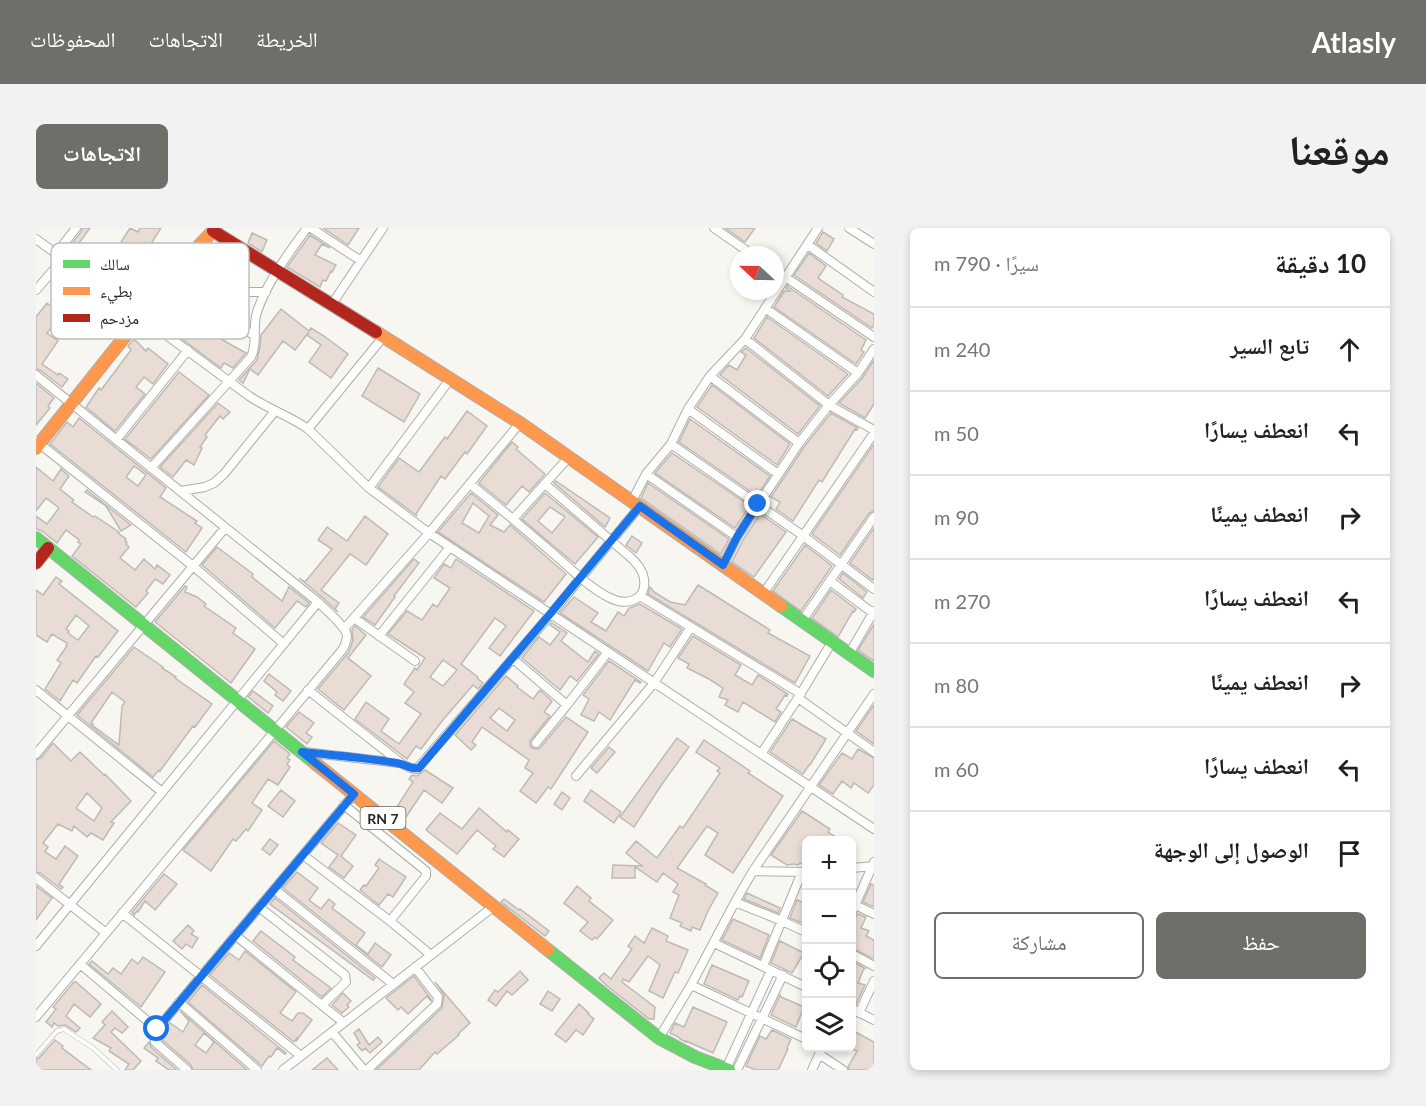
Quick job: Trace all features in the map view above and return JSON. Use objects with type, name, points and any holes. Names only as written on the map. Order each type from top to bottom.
[{"type":"main road","points":[[200,243],[212,229],[234,243]]},
{"type":"main road","points":[[249,252],[520,423],[874,671]]},
{"type":"main road","points":[[37,444],[123,339]]},
{"type":"main road","name":"RN 7","points":[[36,538],[659,1038],[695,1057],[731,1070]]},
{"type":"main road","points":[[36,563],[48,548]]},
{"type":"street","points":[[67,243],[76,228]]},
{"type":"street","points":[[151,468],[255,351],[256,313],[277,270],[309,228],[361,261]]},
{"type":"street","points":[[332,304],[382,228]]},
{"type":"street","points":[[714,228],[740,246]]},
{"type":"street","points":[[308,690],[402,764],[414,769],[419,768],[612,540],[636,504],[646,474],[671,444],[688,409],[710,376],[745,339],[818,228]]},
{"type":"street","points":[[849,228],[874,244]]},
{"type":"street","points":[[861,236],[867,228]]},
{"type":"street","points":[[36,239],[51,250]]},
{"type":"street","points":[[808,245],[874,292]]},
{"type":"street","points":[[36,290],[51,269]]},
{"type":"street","points":[[786,278],[874,337]]},
{"type":"street","points":[[249,292],[266,292]]},
{"type":"street","points":[[765,308],[858,373]]},
{"type":"street","points":[[249,332],[255,336]]},
{"type":"street","points":[[308,429],[384,336]]},
{"type":"street","points":[[173,339],[261,404],[297,421],[308,429],[369,488],[429,533],[874,829]]},
{"type":"street","points":[[745,339],[829,405],[874,431],[763,594]]},
{"type":"street","points":[[723,565],[737,537],[778,474],[829,405],[858,373],[874,349]]},
{"type":"street","points":[[116,440],[188,350]]},
{"type":"street","points":[[36,375],[318,602],[344,629],[347,636],[343,649],[36,1017]]},
{"type":"street","points":[[710,376],[800,443]]},
{"type":"street","points":[[369,488],[451,378]]},
{"type":"street","points":[[688,409],[778,474]]},
{"type":"street","points":[[182,491],[214,483],[224,474],[275,411]]},
{"type":"street","points":[[344,629],[429,533],[520,423]]},
{"type":"street","points":[[37,444],[192,566],[284,644]]},
{"type":"street","points":[[671,444],[802,535],[874,589]]},
{"type":"street","points":[[513,519],[569,457]]},
{"type":"street","points":[[646,474],[737,537]]},
{"type":"street","points":[[470,484],[581,577],[612,599],[621,602],[633,601],[640,596],[644,578],[639,566],[612,540],[545,484]]},
{"type":"street","points":[[802,621],[874,519]]},
{"type":"street","points":[[36,754],[225,528]]},
{"type":"street","points":[[380,636],[450,547]]},
{"type":"street","points":[[830,581],[874,612],[849,654]]},
{"type":"street","points":[[640,596],[799,696],[874,752]]},
{"type":"street","points":[[36,946],[318,602]]},
{"type":"street","points":[[354,618],[415,661]]},
{"type":"street","points":[[576,776],[654,683],[691,627]]},
{"type":"street","points":[[761,754],[832,642]]},
{"type":"street","points":[[536,743],[608,652]]},
{"type":"street","points":[[513,659],[567,705]]},
{"type":"street","points":[[36,690],[162,792]]},
{"type":"street","points":[[659,1038],[691,985],[753,871],[874,694]]},
{"type":"street","points":[[302,752],[402,764]]},
{"type":"street","points":[[187,1070],[155,1042],[157,1029],[354,794]]},
{"type":"street","points":[[344,805],[426,871],[426,876],[390,921]]},
{"type":"street","points":[[303,855],[431,955]]},
{"type":"street","points":[[856,867],[873,865]]},
{"type":"street","points":[[856,902],[873,865]]},
{"type":"street","points":[[753,871],[802,872]]},
{"type":"street","points":[[731,1070],[782,921],[802,876]]},
{"type":"street","points":[[36,878],[106,933]]},
{"type":"street","points":[[274,889],[393,984]]},
{"type":"street","points":[[735,902],[802,930]]},
{"type":"street","points":[[259,907],[345,975],[346,982],[322,1005]]},
{"type":"street","points":[[283,1070],[493,907]]},
{"type":"street","points":[[856,909],[874,914]]},
{"type":"street","points":[[122,913],[301,1056]]},
{"type":"street","points":[[236,935],[344,1023]]},
{"type":"street","points":[[714,943],[802,984]]},
{"type":"street","points":[[856,956],[874,966]]},
{"type":"street","points":[[80,964],[157,1029]]},
{"type":"street","points":[[332,1032],[366,1070],[437,1004],[438,997],[416,967]]},
{"type":"street","points":[[731,1070],[762,1018],[783,975]]},
{"type":"street","points":[[874,981],[856,1011],[874,1020]]},
{"type":"street","points":[[691,985],[802,1037]]},
{"type":"street","points":[[179,1002],[257,1070]]},
{"type":"street","points":[[812,1070],[820,1052]]},
{"type":"street","points":[[821,1052],[843,1070]]},
{"type":"lane","points":[[36,1055],[57,1031],[63,1029],[93,1048],[117,1070]]},
{"type":"building","points":[[82,228],[90,228],[79,243],[72,243]]},
{"type":"building","points":[[130,228],[138,232],[140,228],[161,228],[152,242],[154,243],[120,243]]},
{"type":"building","points":[[323,228],[359,228],[348,245]]},
{"type":"building","points":[[725,228],[755,228],[745,242]]},
{"type":"building","points":[[823,232],[834,239],[827,251],[816,243]]},
{"type":"building","points":[[252,233],[267,240],[262,252],[248,243]]},
{"type":"building","points":[[310,235],[330,248],[322,244],[315,255],[336,265],[320,287],[287,267]]},
{"type":"building","points":[[809,253],[826,266],[818,278],[843,295],[842,297],[874,314],[872,328],[794,275]]},
{"type":"building","points":[[787,286],[866,340],[861,350],[864,352],[856,364],[774,307],[778,300],[784,300],[784,291],[790,291],[786,288]]},
{"type":"building","points":[[47,303],[51,306],[51,328],[47,333],[51,339],[58,341],[42,364],[68,379],[62,387],[36,369],[36,317]]},
{"type":"building","points":[[281,309],[309,331],[311,328],[348,354],[331,378],[309,362],[321,345],[307,335],[309,332],[295,350],[283,341],[258,375],[250,369],[243,383],[239,380],[257,360],[261,335]]},
{"type":"building","points":[[767,317],[848,374],[828,396],[754,338]]},
{"type":"building","points":[[134,339],[146,351],[148,348],[168,364],[153,384],[144,377],[136,387],[145,394],[115,431],[86,407],[131,350],[128,346]]},
{"type":"building","points":[[182,339],[221,339],[246,353],[233,368],[224,363],[221,368]]},
{"type":"building","points":[[746,348],[820,406],[798,434],[720,375],[729,365],[737,370],[746,355],[741,352]]},
{"type":"building","points":[[874,360],[874,404],[865,418],[839,403],[863,377]]},
{"type":"building","points":[[378,368],[420,394],[404,422],[362,396]]},
{"type":"building","points":[[179,372],[209,395],[151,459],[125,439]]},
{"type":"building","points":[[36,383],[54,398],[48,406],[50,408],[36,425]]},
{"type":"building","points":[[712,385],[790,444],[777,465],[697,407]]},
{"type":"building","points":[[218,403],[230,412],[223,419],[220,416],[205,435],[207,437],[200,447],[202,448],[194,465],[186,460],[173,477],[160,467]]},
{"type":"building","points":[[467,411],[487,426],[445,479],[441,476],[416,514],[417,516],[378,487],[399,458],[419,472]]},
{"type":"building","points":[[831,413],[858,428],[855,429],[822,482],[819,480],[793,521],[776,509],[780,502],[771,497],[804,447]]},
{"type":"building","points":[[79,418],[166,488],[160,497],[197,521],[195,523],[202,528],[186,552],[50,444],[67,422],[73,427]],"holes":[[[134,466],[146,475],[138,486],[126,477]]]},
{"type":"building","points":[[690,419],[770,476],[757,496],[679,442]]},
{"type":"building","points":[[512,442],[518,447],[516,449],[545,474],[529,492],[522,486],[506,505],[479,483]]},
{"type":"building","points":[[874,444],[874,511],[869,513],[840,555],[812,534]]},
{"type":"building","points":[[672,453],[750,506],[735,528],[655,473]]},
{"type":"building","points":[[36,467],[53,481],[61,469],[69,476],[60,489],[74,500],[72,502],[119,532],[126,539],[129,547],[120,558],[135,570],[144,559],[155,569],[157,565],[170,575],[163,584],[155,579],[146,591],[148,593],[136,607],[72,556],[81,544],[79,540],[66,530],[57,543],[36,529],[36,516],[47,524],[59,508],[46,498],[36,511]]},
{"type":"building","points":[[556,481],[610,518],[605,527],[554,483]]},
{"type":"building","points":[[648,483],[729,539],[721,554],[641,498]]},
{"type":"building","points":[[87,490],[131,525],[121,531],[106,506],[85,492]]},
{"type":"building","points":[[471,493],[498,515],[490,525],[504,532],[510,525],[566,574],[544,602],[438,532]],"holes":[[[473,503],[489,516],[479,533],[462,523]]]},
{"type":"building","points":[[545,493],[598,537],[575,564],[522,519]],"holes":[[[550,507],[565,517],[552,533],[538,521]]]},
{"type":"building","points":[[760,514],[786,532],[754,577],[732,562]]},
{"type":"building","points":[[365,516],[388,534],[366,565],[350,554],[321,590],[339,603],[335,609],[338,612],[299,578],[305,582],[332,549],[318,540],[327,527],[347,541]]},
{"type":"building","points":[[874,528],[874,578],[873,580],[850,563]]},
{"type":"building","points":[[632,536],[642,543],[636,553],[626,545]]},
{"type":"building","points":[[805,545],[832,566],[801,611],[773,591]]},
{"type":"building","points":[[217,547],[253,574],[252,577],[282,601],[289,587],[309,603],[306,607],[297,601],[275,628],[202,565]]},
{"type":"building","points":[[414,559],[419,563],[375,625],[363,617]]},
{"type":"building","points":[[456,559],[534,611],[500,656],[489,648],[506,626],[495,618],[461,664],[483,683],[478,689],[473,685],[421,749],[416,746],[407,759],[355,719],[366,702],[389,719],[381,731],[399,744],[421,714],[405,703],[414,692],[404,684],[425,658],[388,634],[407,611],[422,620],[433,604],[437,607],[450,588],[434,578],[444,564],[451,568]],"holes":[[[443,660],[457,670],[443,686],[430,677]]]},
{"type":"building","points":[[843,573],[867,592],[863,598],[839,579]]},
{"type":"building","points":[[56,577],[62,581],[59,584],[118,631],[77,683],[73,680],[60,701],[45,689],[61,663],[57,660],[67,643],[52,634],[47,642],[36,635],[36,590],[43,595]],"holes":[[[76,615],[89,626],[78,640],[66,629]]]},
{"type":"building","points":[[698,585],[770,630],[768,633],[810,656],[795,683],[648,594],[650,587],[670,602],[685,605]]},
{"type":"building","points":[[185,586],[187,587],[185,592],[197,597],[206,604],[204,606],[236,628],[233,633],[255,649],[231,683],[155,622]]},
{"type":"building","points":[[831,590],[856,609],[838,637],[812,618]]},
{"type":"building","points":[[574,597],[598,613],[591,622],[606,631],[618,612],[624,616],[629,608],[640,604],[682,629],[670,647],[664,643],[648,671],[560,613]]},
{"type":"building","points":[[552,623],[567,633],[561,641],[588,662],[595,651],[599,654],[577,681],[570,676],[560,690],[522,658],[539,637],[550,645],[560,632],[550,625]]},
{"type":"building","points":[[874,624],[874,661],[858,650]]},
{"type":"building","points":[[355,626],[366,635],[348,658],[371,676],[344,710],[318,689],[349,652],[353,640],[352,630]]},
{"type":"building","points":[[693,636],[741,665],[735,675],[752,685],[758,675],[788,694],[776,709],[781,712],[775,722],[743,702],[738,712],[725,705],[728,700],[719,697],[723,688],[687,668],[689,664],[678,658]]},
{"type":"building","points":[[134,647],[212,704],[153,777],[77,715]],"holes":[[[112,692],[125,702],[122,706],[119,745],[91,723]]]},
{"type":"building","points":[[609,661],[641,682],[635,680],[610,720],[599,712],[594,721],[581,715],[589,699],[583,695]]},
{"type":"building","points":[[269,674],[291,691],[283,701],[275,695],[277,692],[264,681]]},
{"type":"building","points":[[506,676],[533,699],[540,690],[552,701],[544,712],[550,716],[530,741],[532,748],[541,747],[566,717],[588,732],[551,789],[548,787],[536,803],[520,791],[533,773],[525,768],[529,760],[482,727],[472,742],[476,745],[471,750],[455,735]],"holes":[[[499,708],[515,720],[507,731],[490,718]]]},
{"type":"building","points":[[253,691],[273,706],[268,713],[248,697]]},
{"type":"building","points":[[874,705],[874,744],[856,731]]},
{"type":"building","points":[[299,712],[314,723],[306,733],[312,737],[307,744],[286,727]]},
{"type":"building","points":[[792,719],[826,739],[803,774],[770,752]]},
{"type":"building","points":[[677,738],[689,747],[634,827],[620,817]]},
{"type":"building","points":[[704,740],[783,796],[733,873],[705,855],[718,833],[707,826],[677,868],[718,893],[700,930],[692,927],[691,931],[680,926],[682,923],[670,918],[679,895],[673,892],[678,884],[663,873],[657,882],[635,867],[635,878],[612,878],[613,865],[642,866],[626,853],[636,841],[657,858],[680,826],[683,828],[720,773],[717,771],[720,768],[696,752]]},
{"type":"building","points":[[274,741],[290,754],[287,764],[290,767],[278,785],[268,779],[252,803],[262,810],[248,831],[246,829],[236,841],[233,839],[211,871],[183,850]]},
{"type":"building","points":[[53,743],[71,761],[80,752],[131,801],[111,822],[114,823],[103,840],[91,833],[87,837],[74,826],[72,831],[58,824],[43,843],[48,847],[45,852],[56,859],[65,846],[78,856],[59,884],[63,887],[61,889],[36,872],[36,760],[41,758]],"holes":[[[87,793],[102,808],[94,821],[76,808]]]},
{"type":"building","points":[[609,747],[615,752],[597,773],[591,768]]},
{"type":"building","points":[[858,749],[874,758],[874,785],[868,793],[854,783],[851,788],[842,781],[833,794],[819,785],[842,753],[852,759]]},
{"type":"building","points":[[425,770],[453,788],[442,803],[424,790],[406,817],[395,810],[413,782],[409,779],[412,775],[417,776]]},
{"type":"building","points":[[281,790],[295,801],[283,817],[268,806]]},
{"type":"building","points":[[591,790],[621,812],[614,823],[584,801]]},
{"type":"building","points":[[562,792],[570,798],[562,810],[554,804]]},
{"type":"building","points":[[479,808],[507,832],[508,830],[519,839],[504,857],[493,849],[496,846],[477,830],[457,854],[426,830],[440,813],[462,829]]},
{"type":"building","points":[[802,811],[830,829],[828,832],[834,836],[802,836],[802,864],[787,865],[771,855]]},
{"type":"building","points":[[338,823],[356,835],[341,856],[353,866],[344,878],[329,867],[338,855],[321,843]]},
{"type":"building","points":[[270,839],[278,845],[270,855],[262,849]]},
{"type":"building","points":[[379,859],[406,877],[393,897],[388,894],[379,905],[360,890],[364,885],[366,886],[379,868],[375,865]]},
{"type":"building","points":[[297,872],[318,888],[309,900],[321,909],[329,899],[335,904],[332,908],[365,933],[356,945],[368,954],[375,943],[391,955],[382,967],[283,888]]},
{"type":"building","points":[[164,874],[177,884],[155,910],[145,901],[134,915],[132,912]]},
{"type":"building","points":[[871,884],[874,885],[874,907],[863,902]]},
{"type":"building","points":[[36,886],[52,898],[36,920]]},
{"type":"building","points":[[577,886],[591,898],[589,901],[613,920],[597,939],[595,937],[592,940],[580,931],[588,922],[564,903]]},
{"type":"building","points":[[747,893],[780,908],[778,913],[744,899]]},
{"type":"building","points":[[275,898],[375,978],[373,980],[270,904]]},
{"type":"building","points":[[504,899],[549,931],[545,936],[501,902]]},
{"type":"building","points":[[797,900],[802,902],[802,923],[790,918]]},
{"type":"building","points":[[858,914],[866,917],[861,928],[869,931],[866,936],[874,940],[874,959],[856,950],[856,916]]},
{"type":"building","points":[[733,919],[769,935],[760,958],[722,940]]},
{"type":"building","points":[[188,925],[194,931],[191,934],[198,938],[192,948],[186,944],[182,949],[173,941]]},
{"type":"building","points":[[652,928],[668,936],[666,941],[688,950],[663,998],[649,991],[660,965],[648,956],[629,982],[623,979],[622,982],[655,1007],[654,1019],[649,1019],[599,978],[604,973],[611,979],[632,949],[628,946],[635,936],[644,943]]},
{"type":"building","points":[[261,931],[295,957],[293,960],[331,988],[322,997],[253,941]]},
{"type":"building","points":[[780,941],[802,952],[802,956],[792,973],[771,963]]},
{"type":"building","points":[[245,951],[296,992],[280,1013],[292,1021],[298,1013],[303,1013],[312,1020],[294,1042],[210,975],[229,953],[239,960]]},
{"type":"building","points":[[143,957],[165,972],[141,1007],[89,964],[92,961],[108,974],[113,968],[121,974],[132,959],[138,964]]},
{"type":"building","points":[[856,963],[866,969],[864,968],[858,983],[865,985],[856,1004]]},
{"type":"building","points":[[712,965],[749,981],[742,997],[740,996],[738,1000],[704,984]]},
{"type":"building","points":[[520,971],[528,980],[512,995],[507,991],[496,1006],[488,1000],[495,990],[498,992]]},
{"type":"building","points":[[414,976],[431,1001],[427,996],[408,1014],[401,1007],[398,1010],[386,998]]},
{"type":"building","points":[[74,982],[101,1004],[90,1017],[74,1004],[66,1016],[80,1028],[76,1032],[65,1025],[58,1026],[54,1023],[52,1027],[46,1022],[56,1009],[53,1007]]},
{"type":"building","points":[[435,982],[470,1023],[437,1054],[435,1052],[419,1070],[376,1070],[442,1008],[444,995]]},
{"type":"building","points":[[202,985],[286,1053],[277,1048],[262,1066],[188,1002]]},
{"type":"building","points":[[548,991],[560,999],[552,1011],[540,1004]]},
{"type":"building","points":[[343,993],[351,1001],[347,1005],[349,1007],[342,1013],[332,1005]]},
{"type":"building","points":[[780,995],[802,1006],[796,1027],[771,1015]]},
{"type":"building","points":[[579,1004],[594,1019],[583,1035],[576,1030],[566,1042],[555,1034]]},
{"type":"building","points":[[693,1007],[727,1022],[713,1053],[670,1033],[675,1023],[684,1027]]},
{"type":"building","points":[[112,1011],[128,1027],[122,1033],[115,1028],[111,1032],[141,1061],[133,1070],[125,1070],[129,1064],[109,1051],[111,1048],[93,1038],[105,1025],[102,1022]]},
{"type":"building","points":[[180,1011],[247,1070],[193,1070],[191,1065],[161,1039],[170,1023],[183,1032],[189,1021]],"holes":[[[204,1033],[214,1042],[206,1053],[195,1045]]]},
{"type":"building","points":[[359,1029],[369,1045],[378,1037],[382,1042],[370,1053],[365,1048],[362,1051],[357,1045],[360,1043],[354,1033]]},
{"type":"building","points":[[772,1030],[791,1039],[778,1070],[756,1070],[746,1066],[760,1036],[766,1039]]},
{"type":"building","points":[[856,1032],[874,1042],[874,1070],[849,1070],[848,1067],[857,1051]]},
{"type":"building","points":[[55,1040],[91,1070],[36,1070],[36,1059]]},
{"type":"building","points":[[149,1042],[151,1047],[177,1070],[169,1070],[156,1061],[158,1058],[144,1048]]},
{"type":"building","points":[[327,1058],[338,1070],[312,1070]]},
{"type":"traffic: fast","points":[[36,538],[315,763]]},
{"type":"traffic: fast","points":[[781,606],[874,671]]},
{"type":"traffic: fast","points":[[548,950],[659,1038],[695,1057],[729,1070]]},
{"type":"traffic: slow","points":[[202,243],[216,228]]},
{"type":"traffic: slow","points":[[376,332],[520,423],[781,606]]},
{"type":"traffic: slow","points":[[36,448],[123,339]]},
{"type":"traffic: slow","points":[[315,763],[548,950]]},
{"type":"traffic: jam","points":[[213,231],[232,243]]},
{"type":"traffic: jam","points":[[249,253],[376,332]]},
{"type":"traffic: jam","points":[[36,563],[48,548]]},
{"type":"route","points":[[157,1029],[354,794],[302,752],[383,761],[402,764],[414,769],[419,768],[640,506],[723,565],[758,504]]}]
